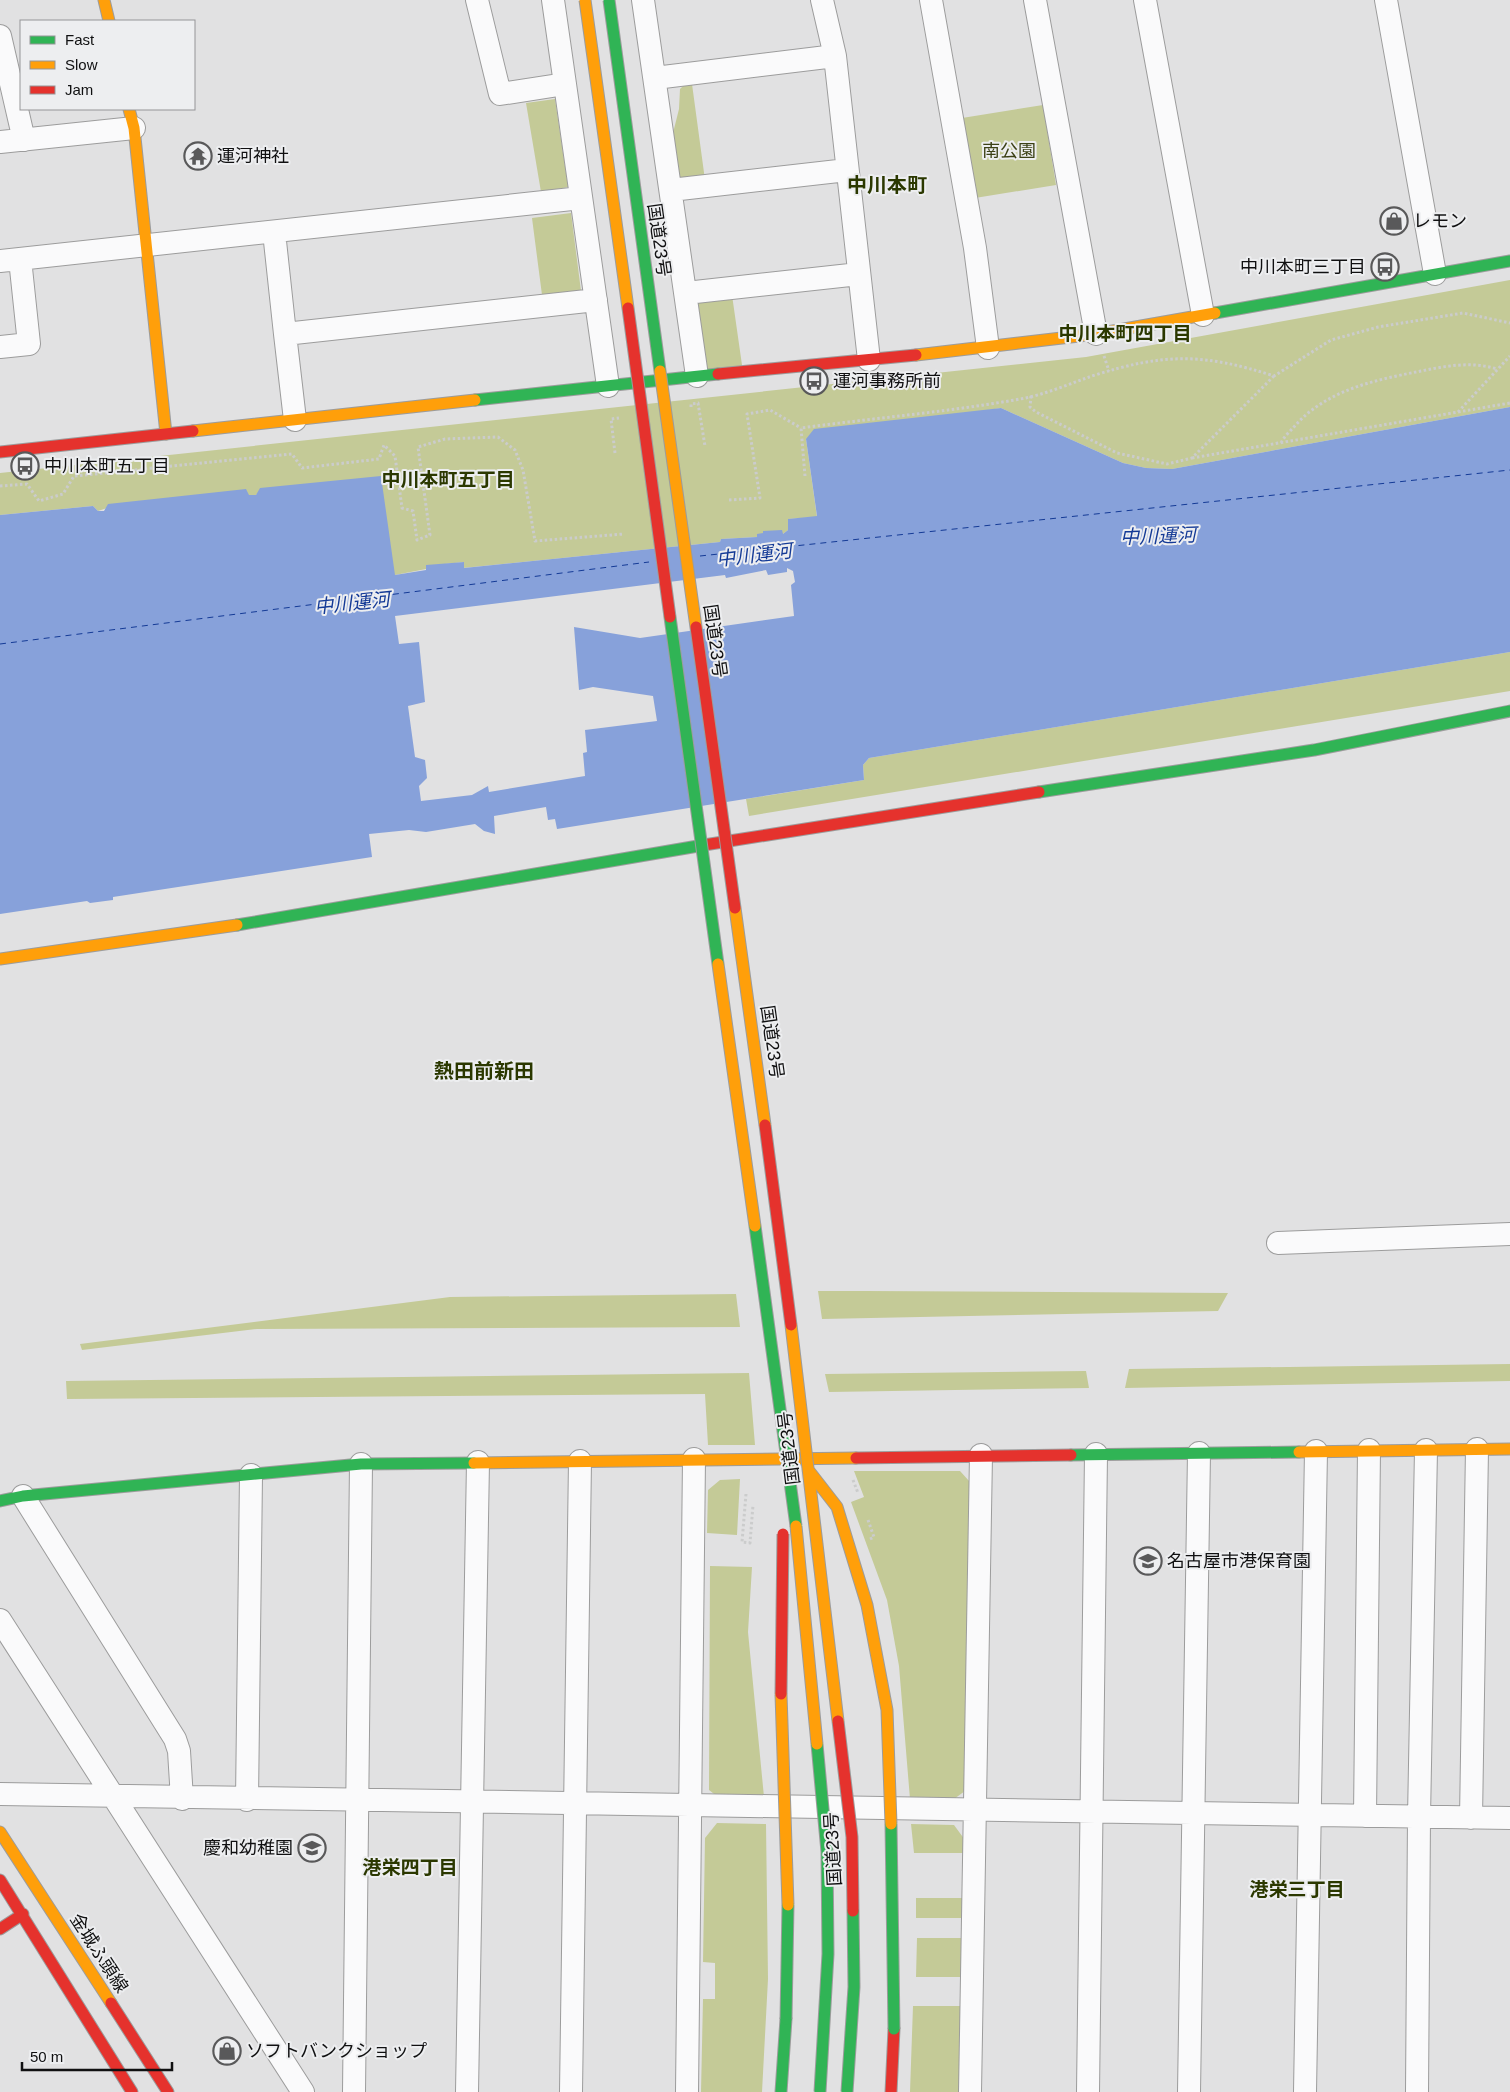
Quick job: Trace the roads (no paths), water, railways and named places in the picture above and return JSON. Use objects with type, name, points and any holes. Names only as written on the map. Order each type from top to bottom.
[{"type":"main road","points":[[104,0],[109,20]]},
{"type":"main road","name":"国道23号","points":[[585,0],[791,1492],[828,1852],[828,1954],[820,2092]]},
{"type":"main road","name":"国道23号","points":[[610,0],[780,1232],[852,1837],[854,1987],[847,2092]]},
{"type":"main road","points":[[131,118],[166,434]]},
{"type":"main road","points":[[0,452],[697,376],[988,348],[1096,334],[1510,261]]},
{"type":"main road","points":[[0,959],[216,929],[805,828],[1314,750],[1510,711]]},
{"type":"main road","points":[[0,1501],[23,1496],[361,1464],[1510,1449]]},
{"type":"main road","points":[[809,1471],[836,1507],[867,1605],[887,1710],[894,1890],[894,2029],[890,2092]]},
{"type":"main road","points":[[781,2092],[786,2019],[788,1916],[779,1664],[779,1607],[784,1528],[791,1492]]},
{"type":"main road","name":"金城ふ頭線","points":[[0,1832],[168,2092]]},
{"type":"main road","points":[[0,1880],[23,1914],[132,2092]]},
{"type":"main road","points":[[0,1929],[23,1914]]},
{"type":"street","points":[[477,0],[500,94],[565,84]]},
{"type":"street","points":[[553,0],[608,386]]},
{"type":"street","points":[[643,0],[697,376]]},
{"type":"street","points":[[822,0],[834,56],[869,360]]},
{"type":"street","points":[[931,0],[975,248],[988,348]]},
{"type":"street","points":[[1035,0],[1096,334]]},
{"type":"street","points":[[1145,0],[1203,315]]},
{"type":"street","points":[[1386,0],[1435,274]]},
{"type":"street","points":[[0,36],[24,140]]},
{"type":"street","points":[[655,78],[834,56]]},
{"type":"street","points":[[0,142],[24,140],[131,118]]},
{"type":"street","points":[[671,190],[847,170]]},
{"type":"street","points":[[0,347],[29,344],[10,260],[581,198]]},
{"type":"street","points":[[274,232],[295,420]]},
{"type":"street","points":[[686,293],[859,274]]},
{"type":"street","points":[[285,334],[596,300]]},
{"type":"street","points":[[1278,1243],[1510,1234]]},
{"type":"street","points":[[1471,1818],[1477,1449]]},
{"type":"street","points":[[1365,1816],[1369,1450]]},
{"type":"street","points":[[1417,2092],[1418,1817],[1426,1450]]},
{"type":"street","points":[[1305,2092],[1316,1451]]},
{"type":"street","points":[[1189,2092],[1199,1453]]},
{"type":"street","points":[[1088,2092],[1096,1454]]},
{"type":"street","points":[[970,2092],[981,1455]]},
{"type":"street","points":[[687,2092],[694,1459]]},
{"type":"street","points":[[571,2092],[580,1461]]},
{"type":"street","points":[[467,2092],[478,1462]]},
{"type":"street","points":[[354,2092],[361,1464]]},
{"type":"street","points":[[247,1800],[251,1475]]},
{"type":"street","points":[[23,1496],[175,1739],[178,1751],[182,1799]]},
{"type":"street","points":[[0,1620],[304,2092]]},
{"type":"street","points":[[0,1794],[115,1798],[1510,1818]]},
{"type":"water","name":"中川運河","points":[[1510,407],[1510,652],[869,758],[863,765],[864,780],[557,829],[555,819],[548,820],[546,807],[494,816],[495,834],[484,831],[475,824],[426,832],[409,830],[369,834],[372,857],[113,897],[113,900],[90,903],[87,901],[0,914],[0,515],[93,506],[98,511],[104,511],[108,504],[246,489],[249,495],[256,495],[260,488],[381,476],[395,575],[426,570],[426,565],[464,562],[464,568],[720,542],[721,539],[757,537],[757,534],[763,533],[763,531],[782,530],[783,534],[788,530],[788,519],[817,516],[806,439],[814,429],[1001,408],[1123,463],[1146,468],[1172,469]],"holes":[[[787,568],[793,571],[795,582],[791,585],[794,616],[640,638],[574,627],[579,690],[593,687],[653,696],[657,721],[585,730],[587,752],[583,753],[585,776],[489,792],[488,786],[472,795],[421,801],[419,786],[427,778],[425,760],[415,757],[408,706],[425,702],[419,642],[399,644],[395,616],[725,575],[726,578],[766,570],[768,575],[787,572]]]},
{"type":"place","name":"運河神社","points":[[198,156]]},
{"type":"place","name":"レモン","points":[[1394,221]]},
{"type":"place","name":"中川本町三丁目","points":[[1385,267]]},
{"type":"place","name":"運河事務所前","points":[[814,381]]},
{"type":"place","name":"中川本町五丁目","points":[[25,466]]},
{"type":"place","name":"名古屋市港保育園","points":[[1148,1561]]},
{"type":"place","name":"慶和幼稚園","points":[[312,1848]]},
{"type":"place","name":"ソフトバンクショップ","points":[[227,2051]]},
{"type":"district","name":"中川本町","points":[[887,185]]},
{"type":"district","name":"中川本町四丁目","points":[[1125,333]]},
{"type":"district","name":"中川本町五丁目","points":[[448,479]]},
{"type":"district","name":"熱田前新田","points":[[484,1071]]},
{"type":"district","name":"港栄四丁目","points":[[410,1867]]},
{"type":"district","name":"港栄三丁目","points":[[1297,1889]]},
{"type":"park label","name":"南公園","points":[[1009,151]]}]
